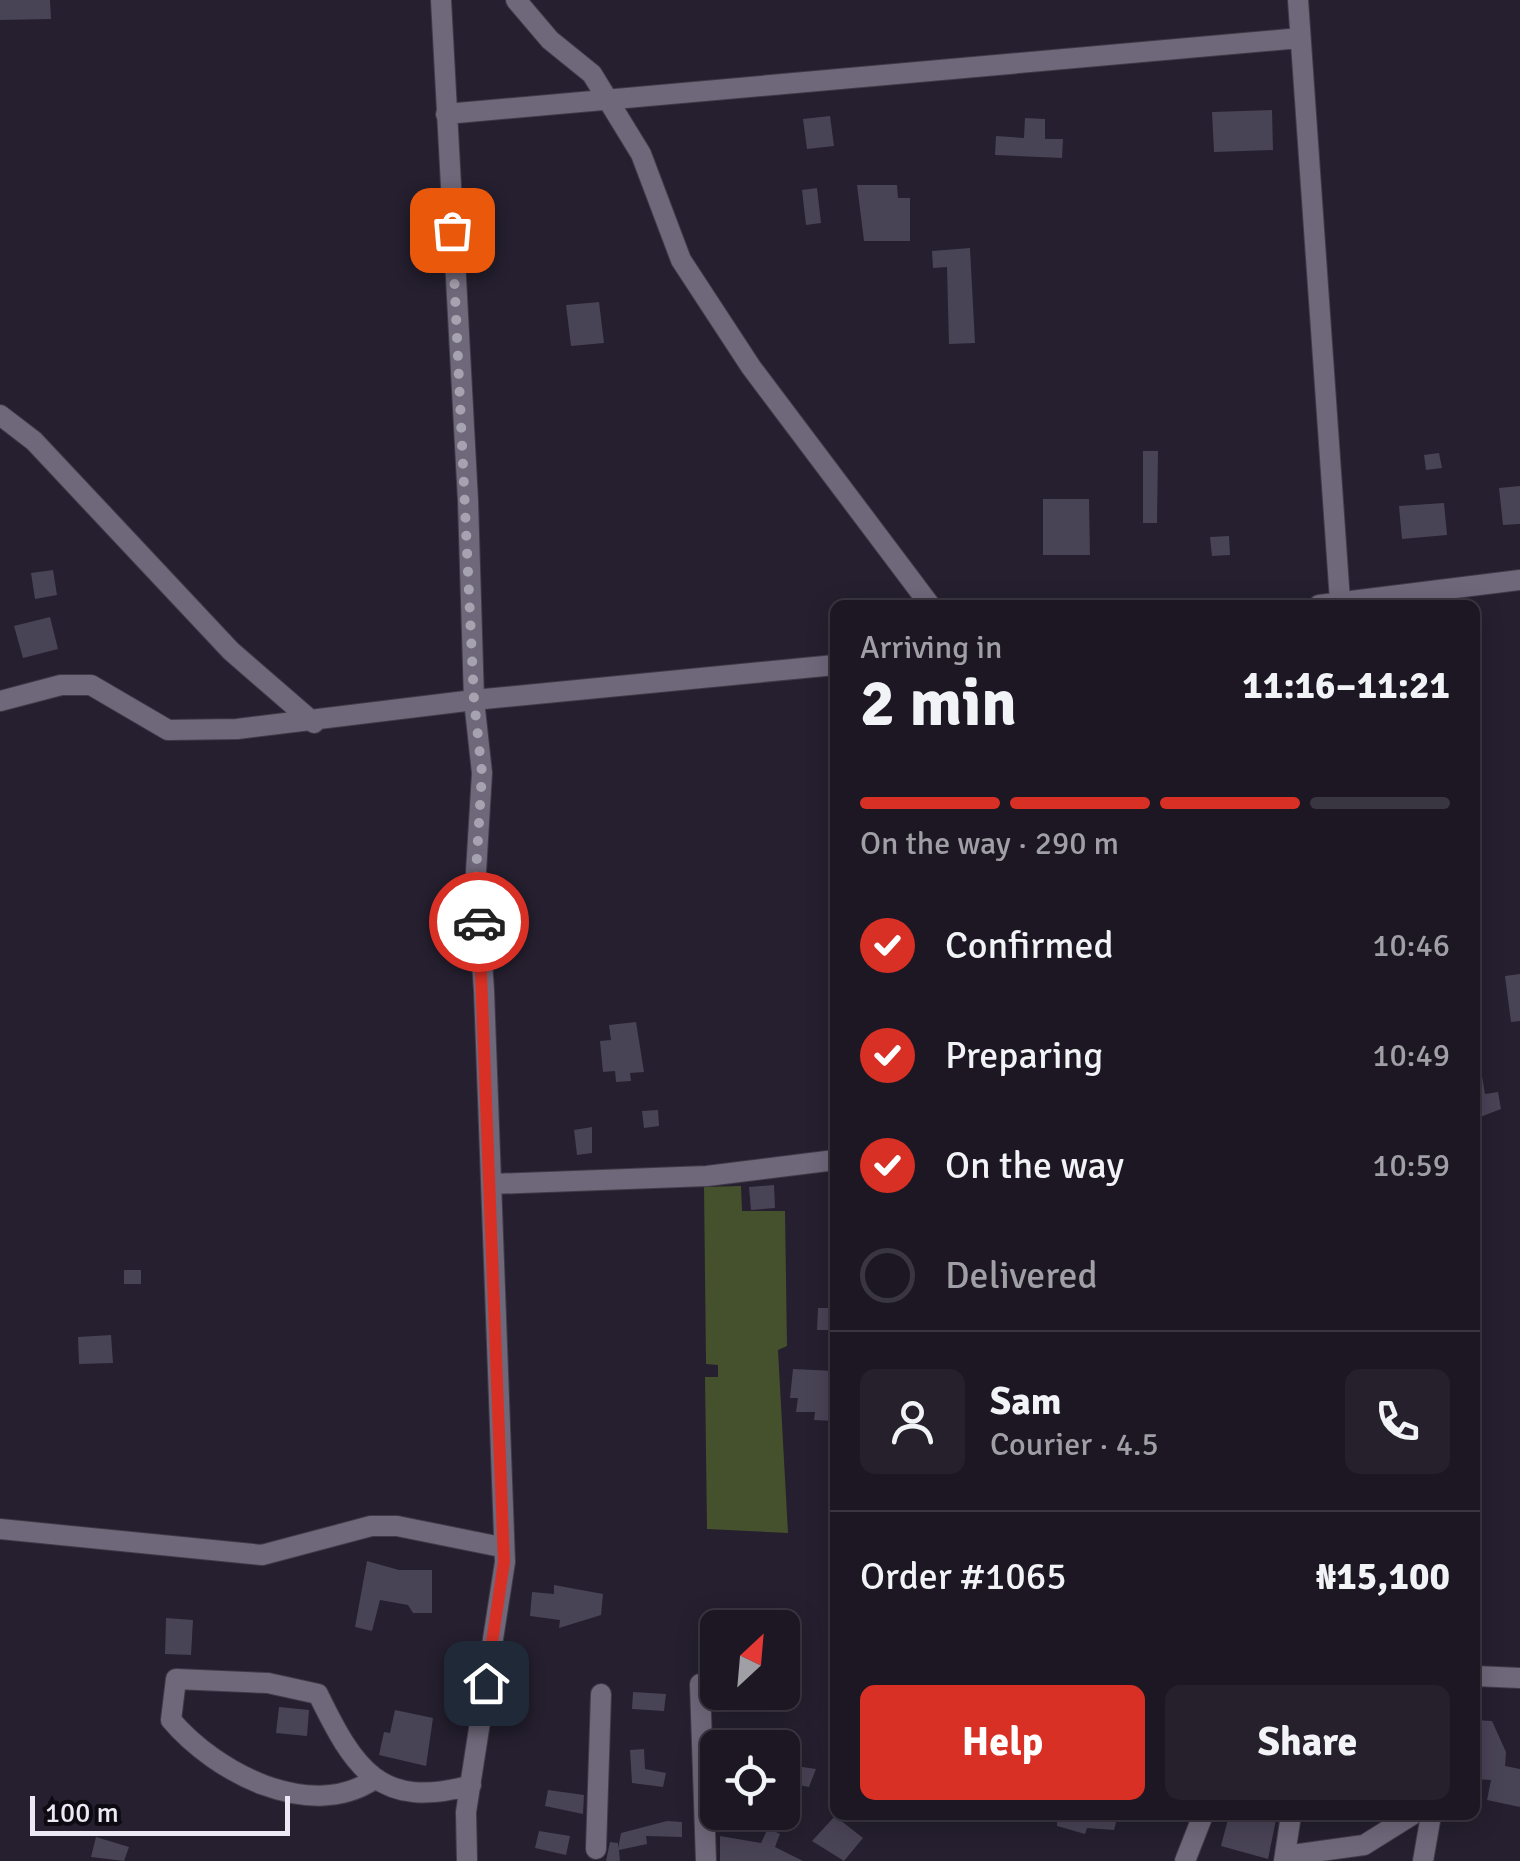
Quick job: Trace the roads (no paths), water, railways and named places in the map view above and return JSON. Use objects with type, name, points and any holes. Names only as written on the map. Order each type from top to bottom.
[{"type":"street","points":[[441,0],[468,501],[474,700],[482,773],[476,872],[492,1184],[504,1562],[466,1812],[467,1861]]},
{"type":"street","points":[[516,0],[550,40],[592,74],[641,154],[681,260],[751,367],[926,600]]},
{"type":"street","points":[[1298,0],[1330,600]]},
{"type":"street","points":[[446,114],[1300,38]]},
{"type":"street","points":[[0,415],[34,441],[230,651],[314,723]]},
{"type":"street","points":[[1355,600],[1520,580]]},
{"type":"street","points":[[0,700],[61,684],[91,685],[168,730],[314,723],[474,700],[830,665]]},
{"type":"street","points":[[492,1184],[708,1176],[830,1161]]},
{"type":"street","points":[[0,1529],[262,1555],[371,1526],[397,1526],[502,1547]]},
{"type":"street","points":[[1480,1676],[1520,1678]]},
{"type":"street","points":[[374,1780],[354,1793],[298,1793],[261,1786],[191,1743],[171,1720],[176,1678],[268,1683],[318,1694],[340,1739],[374,1780],[438,1795],[471,1785]]},
{"type":"street","points":[[592,1857],[601,1694]]},
{"type":"street","points":[[701,1710],[706,1861]]},
{"type":"street","points":[[1185,1861],[1201,1820]]},
{"type":"street","points":[[1290,1820],[1284,1858],[1364,1845],[1404,1820]]},
{"type":"street","points":[[1423,1861],[1430,1820]]}]
